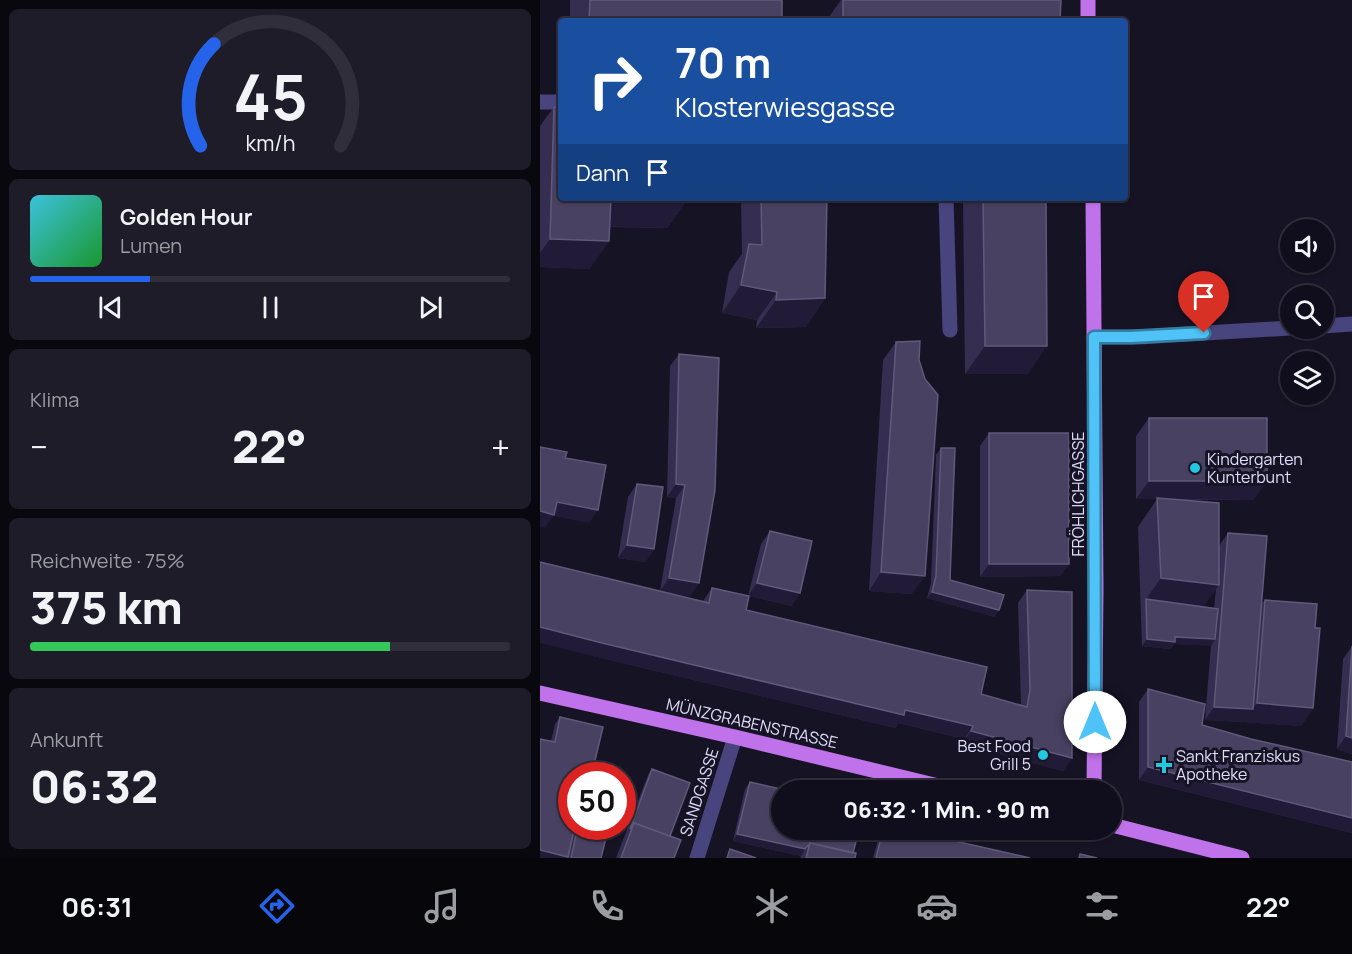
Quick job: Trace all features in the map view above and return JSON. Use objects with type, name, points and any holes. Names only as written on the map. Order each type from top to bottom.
[{"type":"main road","points":[[1088,0],[1088,18]]},
{"type":"main road","name":"FRÖHLICHGASSE","points":[[1093,201],[1096,598],[1094,780]]},
{"type":"main road","name":"MÜNZGRABENSTRASSE","points":[[540,693],[913,780]]},
{"type":"main road","points":[[1122,828],[1242,858]]},
{"type":"street","points":[[540,102],[558,102]]},
{"type":"street","points":[[946,201],[950,330]]},
{"type":"street","points":[[1334,325],[1352,324]]},
{"type":"street","points":[[1094,337],[1139,337],[1280,329]]},
{"type":"street","name":"SANDGASSE","points":[[697,858],[735,737]]},
{"type":"building","points":[[590,0],[782,0],[782,18],[589,18]]},
{"type":"building","points":[[843,0],[1061,0],[1060,18],[843,18]]},
{"type":"building","points":[[554,107],[558,107],[558,201],[611,201],[609,241],[550,239]]},
{"type":"building","points":[[761,201],[827,201],[825,298],[776,300],[777,292],[741,285],[749,244],[762,245]]},
{"type":"building","points":[[983,201],[1046,201],[1047,346],[985,346]]},
{"type":"building","points":[[920,341],[919,360],[925,379],[938,395],[925,576],[881,572],[896,342]]},
{"type":"building","points":[[679,354],[719,358],[715,490],[699,583],[669,578],[685,485],[676,484]]},
{"type":"building","name":"Kindergarten Kunterbunt","points":[[1149,418],[1267,418],[1267,481],[1149,481]]},
{"type":"building","points":[[989,433],[1069,433],[1069,564],[989,564]]},
{"type":"building","points":[[540,447],[567,452],[565,458],[606,465],[598,510],[557,502],[554,515],[540,511]]},
{"type":"building","points":[[941,448],[955,448],[950,580],[1004,595],[999,610],[932,592],[936,576]]},
{"type":"building","points":[[637,484],[663,487],[654,549],[627,545]]},
{"type":"building","points":[[1157,498],[1219,503],[1219,585],[1161,578]]},
{"type":"building","points":[[770,531],[812,541],[800,593],[757,583]]},
{"type":"building","points":[[1228,533],[1267,536],[1253,709],[1214,707]]},
{"type":"building","points":[[540,562],[709,603],[712,588],[749,596],[746,610],[987,667],[981,694],[1027,707],[1030,690],[1027,590],[1072,592],[1072,758],[971,731],[973,726],[905,710],[904,715],[540,627]]},
{"type":"building","points":[[1146,599],[1218,609],[1215,639],[1175,637],[1175,642],[1147,639]]},
{"type":"building","points":[[1265,600],[1317,604],[1315,628],[1320,628],[1313,708],[1257,703]]},
{"type":"building","points":[[1352,646],[1352,738],[1346,736]]},
{"type":"building","points":[[1148,689],[1205,704],[1202,725],[1251,739],[1352,762],[1352,818],[1148,767]]},
{"type":"building","points":[[560,717],[603,727],[595,762],[558,762],[558,840],[572,840],[568,857],[540,850],[540,739],[555,742]]},
{"type":"building","points":[[652,769],[690,783],[670,836],[636,824],[636,813]]},
{"type":"building","points":[[750,782],[771,787],[771,840],[856,840],[853,853],[810,843],[805,849],[737,834]]},
{"type":"building","points":[[636,824],[681,840],[674,858],[621,858],[628,840],[636,840]]},
{"type":"building","points":[[575,840],[606,840],[601,858],[571,858]]},
{"type":"building","points":[[880,840],[950,840],[1030,858],[876,858]]},
{"type":"building","points":[[810,843],[856,853],[855,858],[806,858]]},
{"type":"building","points":[[730,849],[756,858],[727,858]]},
{"type":"building","points":[[1080,854],[1097,858],[1079,858]]},
{"type":"place","name":"Kindergarten Kunterbunt","points":[[1195,468]]},
{"type":"place","name":"Best Food Grill 5","points":[[1043,755]]},
{"type":"place","name":"Sankt Franziskus Apotheke","points":[[1164,765]]},
{"type":"route","points":[[1095,722],[1094,337],[1204,333]]}]
